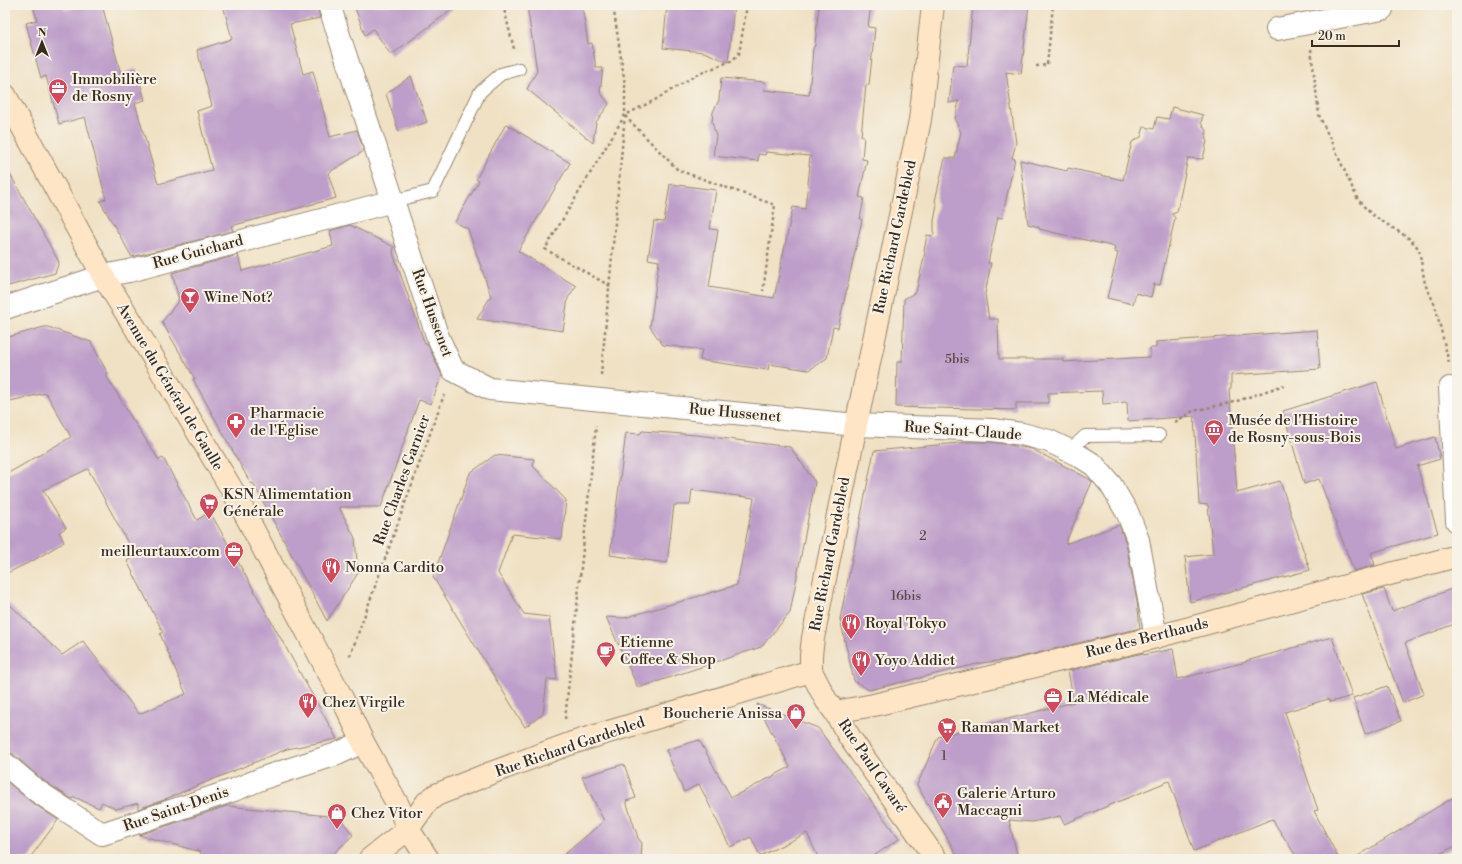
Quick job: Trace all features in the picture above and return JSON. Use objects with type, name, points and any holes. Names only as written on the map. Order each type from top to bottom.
[{"type":"main road","name":"Rue Richard Gardebled","points":[[370,859],[408,829],[427,802],[436,795],[572,743],[811,671],[813,638],[920,120],[933,5]]},
{"type":"main road","name":"Avenue du Général de Gaulle","points":[[5,95],[103,276],[234,493],[336,685],[363,742],[398,806],[408,829],[428,859]]},
{"type":"main road","name":"Rue des Berthauds","points":[[835,712],[874,705],[1156,637],[1457,556]]},
{"type":"main road","name":"Rue Paul Cavaré","points":[[811,671],[826,700],[835,712],[850,738],[936,859]]},
{"type":"street","name":"Rue Hussenet","points":[[329,5],[437,335],[453,370],[490,389],[856,425]]},
{"type":"street","points":[[1278,29],[1382,9],[1381,5]]},
{"type":"street","name":"Rue Guichard","points":[[5,308],[103,276],[136,269],[393,201]]},
{"type":"street","points":[[1450,388],[1457,521]]},
{"type":"street","name":"Rue Saint-Claude","points":[[856,425],[993,430],[1022,434],[1049,441],[1094,465],[1111,485],[1128,514],[1138,540],[1156,637]]},
{"type":"street","name":"Rue Saint-Denis","points":[[5,764],[37,791],[102,834],[337,754],[363,742]]},
{"type":"lane","points":[[393,201],[433,191],[480,92],[501,74],[519,69]]},
{"type":"lane","points":[[1069,451],[1085,436],[1158,435]]},
{"type":"path","points":[[503,5],[519,69]]},
{"type":"path","points":[[610,286],[545,249],[625,115],[655,100],[696,75],[731,61],[739,54],[747,5]]},
{"type":"path","points":[[1036,66],[1047,65],[1053,5]]},
{"type":"path","points":[[1308,23],[1319,115],[1358,200],[1371,214],[1410,239],[1419,249],[1425,284],[1435,305],[1444,337],[1450,366],[1450,388]]},
{"type":"path","points":[[625,115],[678,170],[775,205],[763,291]]},
{"type":"path","name":"Rue Charles Garnier","points":[[336,685],[348,664],[453,370]]},
{"type":"path","points":[[1193,412],[1234,402],[1284,384]]},
{"type":"building","points":[[33,5],[64,5],[65,10],[84,5],[102,5],[121,74],[136,69],[145,100],[135,103],[158,184],[212,170],[197,111],[212,106],[197,50],[232,39],[223,5],[317,5],[320,18],[290,24],[303,74],[313,71],[330,137],[357,130],[364,151],[328,173],[336,198],[231,226],[233,231],[132,257],[100,201],[106,199],[85,117],[59,124],[46,76],[41,78],[26,23],[37,20]]},
{"type":"building","points":[[354,5],[458,5],[391,55],[373,29],[365,35]]},
{"type":"building","points":[[527,5],[582,5],[588,44],[592,43],[596,68],[603,68],[600,92],[609,104],[596,122],[593,143],[527,89],[537,71]]},
{"type":"building","points":[[667,5],[734,5],[728,62],[704,52],[663,48]]},
{"type":"building","points":[[819,5],[871,5],[868,27],[875,28],[869,85],[866,85],[861,136],[864,136],[862,159],[867,160],[859,197],[864,198],[860,219],[862,220],[838,328],[833,327],[827,358],[809,370],[769,364],[768,370],[700,360],[702,350],[663,345],[650,327],[659,261],[648,259],[654,221],[664,222],[670,184],[716,190],[710,229],[718,230],[709,287],[774,298],[793,207],[805,209],[810,156],[766,152],[765,155],[758,154],[758,161],[713,156],[716,136],[712,122],[713,112],[719,100],[721,78],[765,82],[764,90],[809,95]]},
{"type":"building","points":[[973,5],[1029,5],[1021,74],[1006,72],[1016,143],[1012,158],[1015,159],[1002,218],[998,217],[988,263],[991,263],[985,294],[989,319],[998,319],[999,359],[1063,359],[1063,362],[1150,357],[1150,348],[1156,348],[1156,342],[1317,330],[1320,369],[1231,375],[1231,389],[1229,390],[1237,493],[1280,481],[1310,570],[1190,602],[1185,557],[1213,554],[1208,505],[1199,504],[1194,416],[1128,421],[1127,402],[1103,404],[1102,391],[1048,393],[1048,403],[1016,403],[1016,410],[896,407],[897,362],[902,362],[904,299],[916,292],[925,253],[924,251],[927,235],[934,235],[934,221],[937,205],[935,201],[945,158],[955,158],[961,132],[955,120],[959,101],[949,103],[953,65],[967,66]]},
{"type":"building","points":[[411,76],[427,122],[399,132],[386,94]]},
{"type":"building","points":[[1172,107],[1203,115],[1201,123],[1207,132],[1205,138],[1207,141],[1203,159],[1188,158],[1177,212],[1172,214],[1175,218],[1160,285],[1154,284],[1151,297],[1136,293],[1133,304],[1107,298],[1118,253],[1114,252],[1115,247],[1039,229],[1039,227],[1028,224],[1020,160],[1067,171],[1068,168],[1123,180],[1132,142],[1141,137],[1144,127],[1154,129],[1157,117],[1169,119]]},
{"type":"building","points":[[506,124],[570,163],[518,251],[576,286],[568,298],[563,331],[477,319],[491,296],[468,229],[455,222],[479,181],[476,179]]},
{"type":"building","points":[[5,165],[59,262],[55,273],[5,287]]},
{"type":"building","points":[[350,225],[394,247],[393,253],[425,344],[427,343],[442,375],[431,404],[419,400],[381,507],[339,507],[355,538],[358,573],[327,621],[253,483],[251,484],[193,379],[195,379],[162,322],[179,300],[172,273],[238,255],[242,271],[333,246],[330,231]]},
{"type":"building","points":[[48,327],[91,342],[108,374],[106,375],[131,417],[159,460],[163,458],[197,520],[210,512],[337,739],[287,749],[165,799],[167,799],[138,809],[138,803],[116,809],[102,802],[99,808],[74,797],[72,799],[44,781],[13,754],[5,752],[5,600],[62,655],[83,641],[139,714],[186,694],[160,634],[163,632],[127,561],[135,556],[88,469],[43,490],[66,528],[59,532],[64,542],[34,560],[5,574],[5,475],[71,437],[46,393],[5,402],[5,338]]},
{"type":"building","points":[[1377,382],[1396,449],[1435,437],[1440,459],[1417,466],[1438,533],[1371,553],[1375,565],[1354,571],[1319,479],[1304,484],[1283,411]]},
{"type":"building","points":[[642,431],[697,435],[790,447],[815,482],[790,613],[761,647],[638,688],[606,617],[624,618],[737,585],[754,498],[692,490],[690,505],[674,505],[667,563],[610,555],[626,433],[640,434]]},
{"type":"building","points":[[969,442],[992,442],[1032,449],[1092,482],[1065,544],[1119,525],[1126,543],[1137,601],[1140,628],[1013,659],[981,663],[869,690],[854,681],[840,619],[874,451]]},
{"type":"building","points":[[495,455],[534,459],[533,466],[566,500],[562,539],[512,534],[498,573],[524,614],[549,617],[557,680],[547,679],[543,714],[525,727],[433,577],[470,473]]},
{"type":"building","points":[[1457,587],[1457,623],[1405,643],[1424,694],[1403,703],[1362,594],[1384,589],[1392,611]]},
{"type":"building","points":[[1332,637],[1352,696],[1330,702],[1328,699],[1285,712],[1318,810],[1314,811],[1339,859],[1298,859],[1272,819],[1194,851],[1169,781],[1064,824],[1060,816],[1032,822],[1009,820],[1018,859],[959,859],[917,785],[938,737],[1074,702],[1068,671],[1143,653],[1143,655],[1173,649],[1178,679],[1246,662]]},
{"type":"building","points":[[1387,686],[1401,721],[1365,734],[1353,698]]},
{"type":"building","points":[[757,704],[818,728],[899,839],[869,859],[819,859],[807,833],[760,856],[751,837],[730,847],[699,784],[684,792],[666,750],[699,740],[731,797],[747,790],[790,767]]},
{"type":"building","points":[[624,764],[636,798],[626,801],[638,838],[642,843],[641,859],[559,859],[604,821],[582,777]]},
{"type":"building","points":[[5,780],[30,801],[58,820],[29,859],[5,859]]},
{"type":"building","points":[[1457,795],[1457,845],[1430,859],[1353,859]]},
{"type":"building","points":[[227,806],[339,817],[353,835],[328,859],[200,859],[201,852],[139,835]]},
{"type":"place","name":"Immobilière de Rosny","points":[[58,105]]},
{"type":"place","name":"Wine Not?","points":[[190,314]]},
{"type":"place","name":"Pharmacie de l'Église","points":[[236,439]]},
{"type":"place","name":"Musée de l'Histoire de Rosny-sous-Bois","points":[[1214,446]]},
{"type":"place","name":"KSN Alimemtation Générale","points":[[209,520]]},
{"type":"place","name":"meilleurtaux.com","points":[[234,568]]},
{"type":"place","name":"Nonna Cardito","points":[[331,584]]},
{"type":"place","name":"Royal Tokyo","points":[[851,640]]},
{"type":"place","name":"Etienne Coffee & Shop","points":[[606,668]]},
{"type":"place","name":"Yoyo Addict","points":[[861,677]]},
{"type":"place","name":"La Médicale","points":[[1053,714]]},
{"type":"place","name":"Chez Virgile","points":[[308,719]]},
{"type":"place","name":"Boucherie Anissa","points":[[796,730]]},
{"type":"place","name":"Raman Market","points":[[947,744]]},
{"type":"place","name":"Galerie Arturo Maccagni","points":[[943,819]]},
{"type":"place","name":"Chez Vitor","points":[[337,830]]}]
